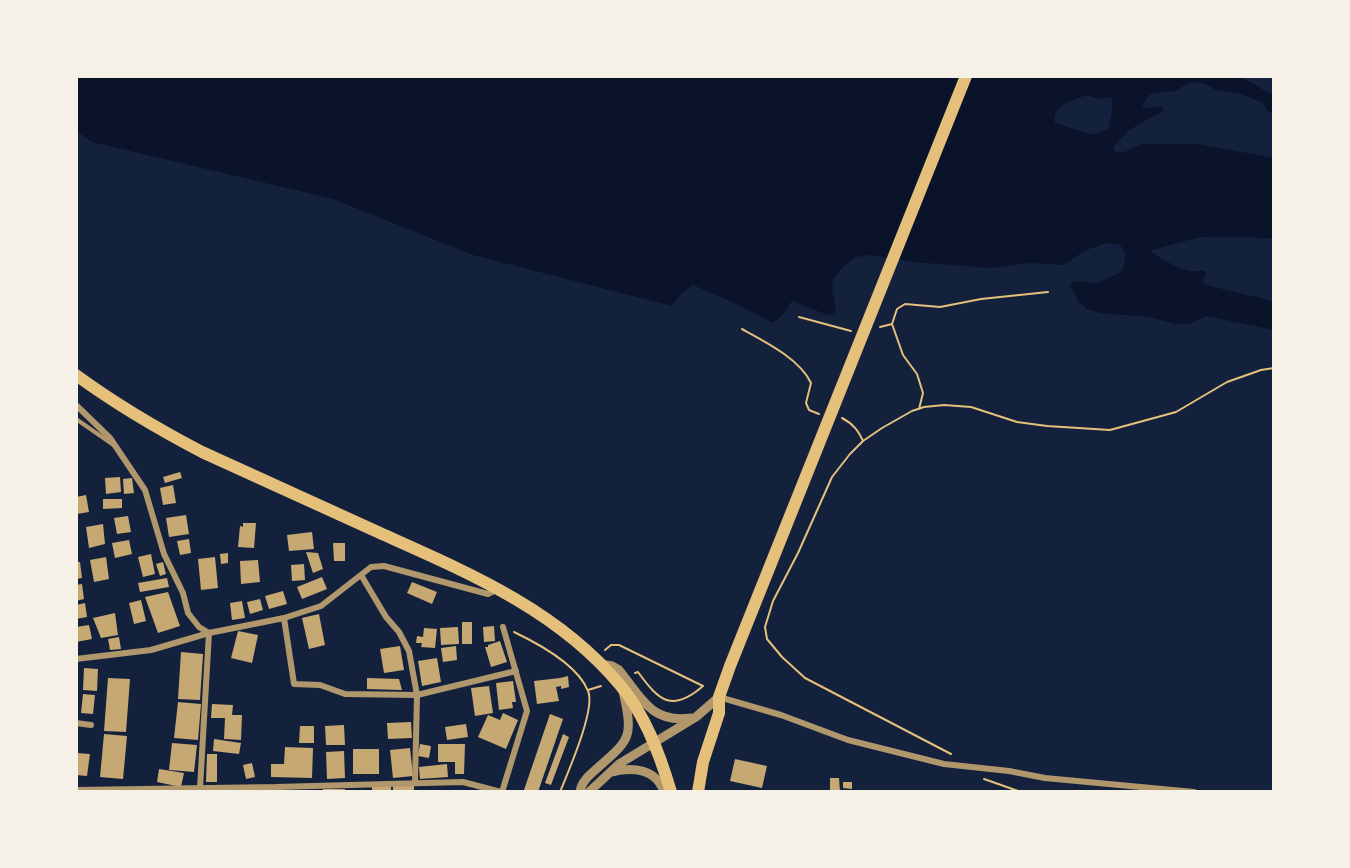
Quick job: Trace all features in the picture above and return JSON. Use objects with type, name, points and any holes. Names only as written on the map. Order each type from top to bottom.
[{"type":"main road","points":[[698,792],[703,762],[719,712],[719,697],[730,666],[966,76]]},
{"type":"main road","points":[[76,375],[137,417],[202,452],[432,556],[499,589],[548,618],[598,661],[622,687],[653,742],[670,792]]},
{"type":"street","points":[[76,405],[118,448],[145,490],[164,554],[183,593],[188,613],[200,627],[209,633]]},
{"type":"street","points":[[76,659],[151,650],[209,633],[284,618],[321,606],[371,567],[384,566],[488,594],[499,589]]},
{"type":"street","points":[[361,575],[409,651],[417,695],[416,783]]},
{"type":"street","points":[[284,618],[294,684],[320,685],[345,694],[417,695],[516,671]]},
{"type":"street","points":[[76,790],[276,789],[463,782],[502,792],[527,711],[503,627]]},
{"type":"street","points":[[200,788],[209,633]]},
{"type":"street","points":[[598,661],[619,670],[657,714],[678,720],[696,717]]},
{"type":"street","points":[[580,792],[588,777],[617,750],[629,732],[630,721],[622,687]]},
{"type":"street","points":[[589,792],[608,773],[653,742],[696,717],[719,697],[781,715],[848,740],[918,758],[1045,778],[1194,792]]},
{"type":"street","points":[[76,723],[91,725]]},
{"type":"street","points":[[608,773],[624,769],[645,771],[657,780],[664,792]]},
{"type":"lane","points":[[76,419],[118,448]]},
{"type":"lane","points":[[416,783],[416,792]]},
{"type":"path","points":[[919,409],[923,393],[917,374],[903,355],[892,324],[897,309],[905,304],[940,307],[981,299],[1048,292]]},
{"type":"path","points":[[799,317],[857,332]]},
{"type":"path","points":[[879,327],[892,324]]},
{"type":"path","points":[[742,329],[762,339],[799,365],[811,383],[806,403],[809,410],[825,415]]},
{"type":"path","points":[[1021,792],[978,777],[952,755],[804,678],[767,639],[765,627],[773,601],[798,553],[832,477],[862,441],[919,409],[944,405],[971,407],[1017,422],[1110,430],[1176,412],[1227,382],[1274,368]]},
{"type":"path","points":[[834,417],[851,423],[859,431],[862,441]]},
{"type":"path","points":[[503,627],[555,654],[572,669],[588,690],[590,697],[587,718],[560,792]]},
{"type":"path","points":[[598,661],[611,645],[619,645],[703,687],[682,701],[667,701],[653,691],[638,672],[635,673]]},
{"type":"path","points":[[588,690],[601,686]]},
{"type":"water","points":[[76,77],[1239,77],[1273,94],[1273,113],[1268,111],[1262,102],[1237,93],[1216,90],[1205,84],[1188,83],[1175,91],[1150,94],[1142,106],[1145,108],[1162,106],[1163,111],[1129,130],[1113,147],[1115,152],[1122,153],[1142,144],[1200,144],[1273,158],[1273,238],[1200,237],[1152,250],[1152,252],[1183,269],[1206,272],[1203,282],[1206,285],[1273,301],[1273,330],[1207,316],[1189,324],[1176,324],[1149,317],[1089,310],[1079,303],[1070,285],[1075,281],[1098,283],[1121,272],[1125,261],[1124,251],[1120,245],[1107,243],[1086,250],[1064,265],[1031,263],[989,268],[913,262],[870,255],[856,257],[833,279],[835,312],[831,315],[825,314],[792,301],[781,317],[773,323],[693,285],[680,295],[672,306],[473,255],[333,199],[92,142],[77,131]],"holes":[[[1087,95],[1099,99],[1112,97],[1112,112],[1108,129],[1091,134],[1055,123],[1057,112],[1065,104]]]},
{"type":"building","points":[[180,472],[182,478],[165,483],[163,477]]},
{"type":"building","points":[[120,477],[121,492],[106,494],[105,478]]},
{"type":"building","points":[[132,478],[134,493],[124,494],[123,479]]},
{"type":"building","points":[[173,485],[176,503],[163,505],[160,488]]},
{"type":"building","points":[[86,495],[89,512],[77,514],[76,497]]},
{"type":"building","points":[[103,499],[122,499],[122,508],[103,509]]},
{"type":"building","points":[[186,515],[189,534],[169,537],[166,518]]},
{"type":"building","points":[[128,516],[131,532],[117,534],[114,518]]},
{"type":"building","points":[[243,523],[256,523],[254,548],[238,547],[240,526],[243,527]]},
{"type":"building","points":[[103,524],[105,544],[89,548],[86,527]]},
{"type":"building","points":[[312,532],[314,549],[289,551],[287,535]]},
{"type":"building","points":[[189,539],[191,553],[180,555],[177,541]]},
{"type":"building","points":[[129,540],[132,554],[115,558],[112,543]]},
{"type":"building","points":[[333,543],[345,543],[345,561],[334,561]]},
{"type":"building","points":[[306,552],[318,553],[323,569],[313,573]]},
{"type":"building","points":[[228,553],[228,563],[221,564],[220,554]]},
{"type":"building","points":[[151,554],[155,574],[143,577],[138,557]]},
{"type":"building","points":[[106,557],[109,579],[94,582],[90,560]]},
{"type":"building","points":[[215,557],[218,588],[201,590],[198,559]]},
{"type":"building","points":[[258,560],[260,582],[241,584],[240,561]]},
{"type":"building","points":[[76,562],[80,562],[82,578],[76,579]]},
{"type":"building","points":[[163,562],[166,574],[160,576],[156,564]]},
{"type":"building","points":[[304,564],[305,580],[292,581],[291,565]]},
{"type":"building","points":[[322,577],[327,589],[302,599],[297,587]]},
{"type":"building","points":[[167,578],[169,587],[140,592],[138,583]]},
{"type":"building","points":[[412,582],[437,592],[432,604],[407,593]]},
{"type":"building","points":[[82,584],[84,599],[76,601],[76,585]]},
{"type":"building","points":[[283,591],[287,604],[269,609],[265,596]]},
{"type":"building","points":[[168,592],[180,626],[158,633],[145,597]]},
{"type":"building","points":[[260,599],[263,610],[250,614],[247,602]]},
{"type":"building","points":[[141,600],[146,621],[134,624],[129,603]]},
{"type":"building","points":[[242,601],[245,618],[232,620],[230,603]]},
{"type":"building","points":[[85,603],[87,617],[76,619],[76,605]]},
{"type":"building","points":[[115,613],[118,635],[101,638],[93,618]]},
{"type":"building","points":[[319,614],[325,645],[309,649],[302,618]]},
{"type":"building","points":[[462,622],[472,622],[472,644],[462,644]]},
{"type":"building","points":[[89,625],[92,639],[76,642],[76,627]]},
{"type":"building","points":[[494,626],[495,641],[484,642],[483,627]]},
{"type":"building","points":[[458,627],[459,644],[441,645],[440,628]]},
{"type":"building","points":[[424,628],[437,629],[435,648],[421,647],[422,643],[416,643],[417,636],[423,637]]},
{"type":"building","points":[[238,631],[258,635],[252,663],[231,658]]},
{"type":"building","points":[[119,637],[121,649],[110,650],[108,639]]},
{"type":"building","points":[[500,641],[507,662],[491,667],[485,647]]},
{"type":"building","points":[[400,646],[404,670],[384,673],[380,649]]},
{"type":"building","points":[[456,646],[457,660],[443,662],[441,648]]},
{"type":"building","points":[[181,652],[203,654],[200,700],[178,699]]},
{"type":"building","points":[[437,658],[441,682],[422,686],[418,661]]},
{"type":"building","points":[[84,668],[98,669],[97,691],[83,690]]},
{"type":"building","points":[[568,676],[569,687],[561,689],[561,686],[556,687],[559,701],[537,704],[534,681]]},
{"type":"building","points":[[108,678],[130,679],[126,732],[104,731]]},
{"type":"building","points":[[367,678],[399,679],[402,690],[367,689]]},
{"type":"building","points":[[513,681],[516,702],[512,702],[513,708],[499,710],[496,683]]},
{"type":"building","points":[[489,686],[493,713],[475,716],[471,688]]},
{"type":"building","points":[[83,694],[95,695],[93,714],[81,713]]},
{"type":"building","points":[[178,702],[201,704],[198,740],[174,738]]},
{"type":"building","points":[[212,704],[233,705],[232,715],[242,715],[241,740],[224,739],[225,718],[211,718]]},
{"type":"building","points":[[503,713],[518,720],[506,749],[478,737],[488,715],[500,720]]},
{"type":"building","points":[[550,714],[563,719],[538,792],[527,792],[524,790]]},
{"type":"building","points":[[411,722],[412,738],[388,739],[387,723]]},
{"type":"building","points":[[466,724],[468,737],[447,740],[445,727]]},
{"type":"building","points":[[344,725],[345,745],[326,745],[325,726]]},
{"type":"building","points":[[300,726],[314,726],[314,743],[299,743]]},
{"type":"building","points":[[104,734],[127,736],[123,779],[100,777]]},
{"type":"building","points":[[563,734],[569,737],[551,785],[545,783]]},
{"type":"building","points":[[214,739],[241,743],[239,754],[213,751]]},
{"type":"building","points":[[172,743],[197,745],[194,772],[169,770]]},
{"type":"building","points":[[420,744],[431,746],[429,758],[418,756]]},
{"type":"building","points":[[438,744],[465,744],[464,774],[455,774],[455,762],[438,762]]},
{"type":"building","points":[[285,747],[313,748],[312,778],[271,777],[271,764],[284,764]]},
{"type":"building","points":[[410,748],[413,776],[393,778],[390,750]]},
{"type":"building","points":[[353,749],[379,749],[379,774],[353,774]]},
{"type":"building","points":[[344,751],[345,778],[327,779],[326,752]]},
{"type":"building","points":[[76,753],[90,754],[87,776],[76,775]]},
{"type":"building","points":[[207,754],[217,754],[217,782],[206,782]]},
{"type":"building","points":[[735,759],[767,766],[762,788],[730,781]]},
{"type":"building","points":[[252,763],[255,777],[246,779],[243,765]]},
{"type":"building","points":[[447,764],[448,777],[420,779],[419,767]]},
{"type":"building","points":[[159,769],[184,773],[181,787],[157,782]]},
{"type":"building","points":[[830,778],[839,778],[840,792],[830,792]]},
{"type":"building","points":[[843,782],[852,782],[852,789],[843,788]]},
{"type":"building","points":[[393,786],[414,786],[414,792],[393,792]]},
{"type":"building","points":[[372,787],[391,787],[391,792],[372,792]]},
{"type":"building","points":[[323,789],[345,789],[345,792],[323,792]]}]
